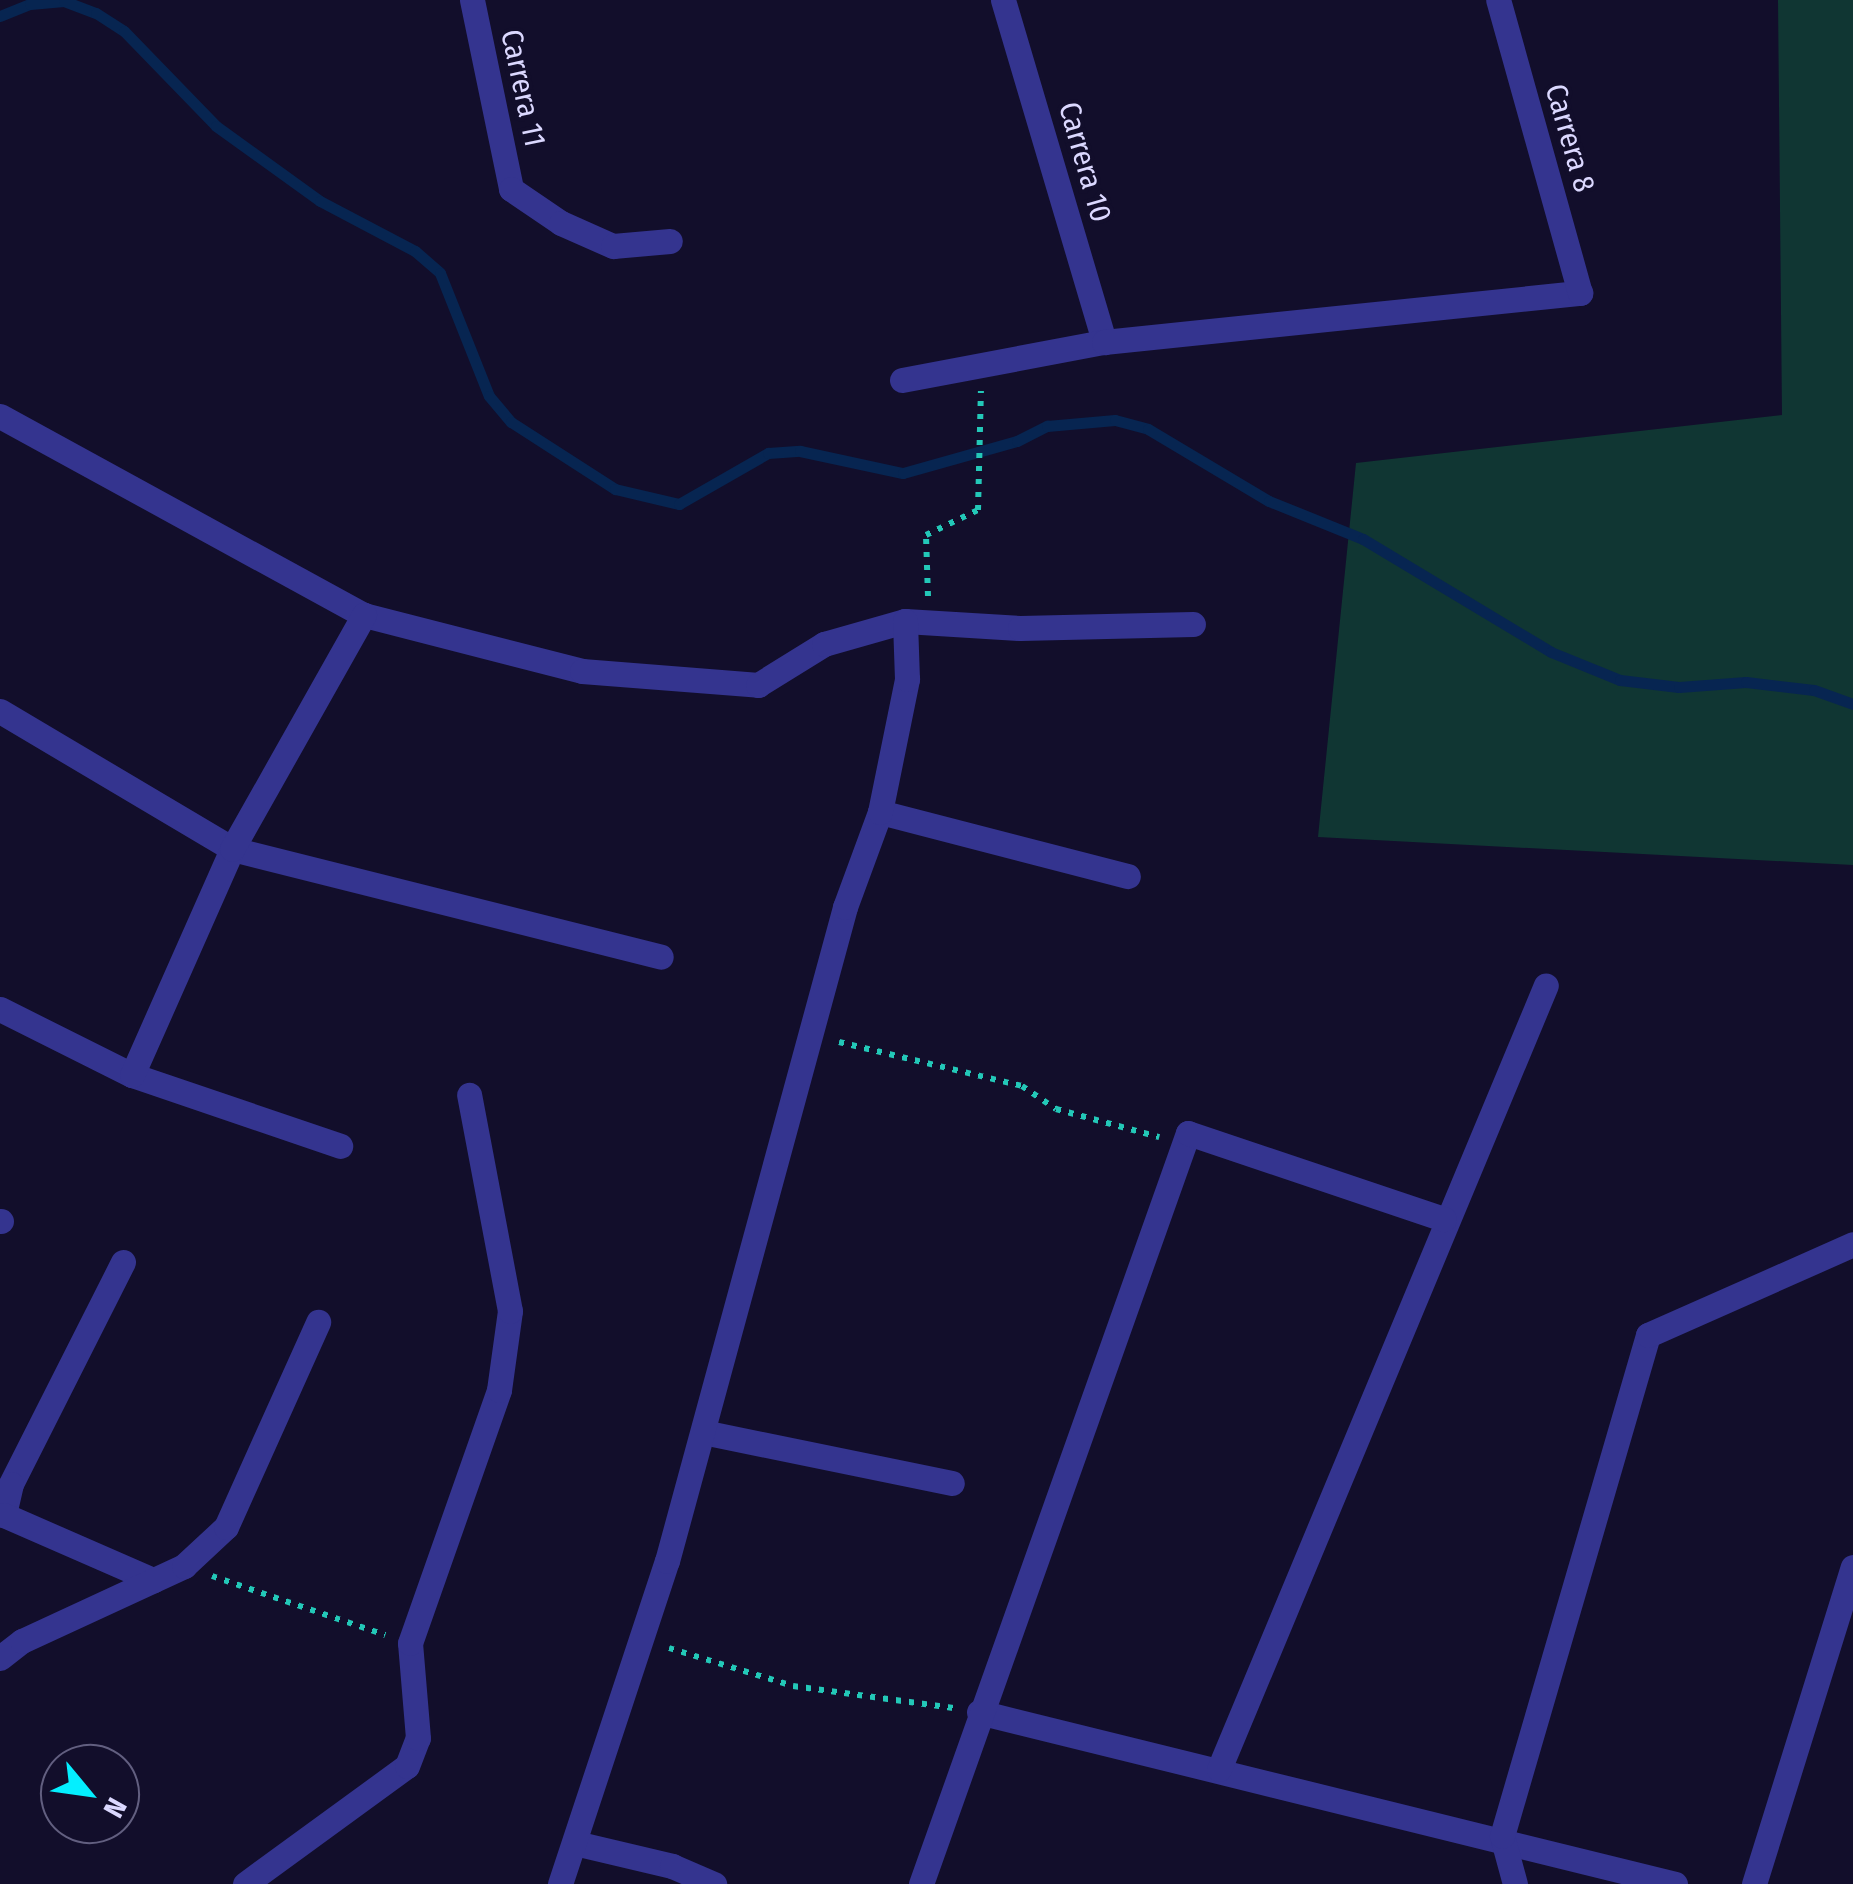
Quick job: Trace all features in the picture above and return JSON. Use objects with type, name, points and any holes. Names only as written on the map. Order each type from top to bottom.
[{"type":"street","name":"Carrera 11","points":[[472,0],[511,189],[613,246],[670,241]]},
{"type":"street","name":"Carrera 10","points":[[1004,0],[1104,342]]},
{"type":"street","name":"Carrera 8","points":[[1104,342],[1580,293],[1498,0]]},
{"type":"street","points":[[902,380],[1104,342]]},
{"type":"street","points":[[0,416],[364,615],[582,671],[758,685],[824,644],[917,622],[1194,624]]},
{"type":"street","points":[[132,1075],[232,848],[364,615]]},
{"type":"street","points":[[560,1884],[641,1640],[703,1432],[809,1034],[880,812],[917,622]]},
{"type":"street","points":[[0,710],[232,848],[661,957]]},
{"type":"street","points":[[880,812],[1128,876]]},
{"type":"street","points":[[1219,1769],[1444,1218],[1546,985]]},
{"type":"street","points":[[0,1008],[132,1075],[340,1146]]},
{"type":"street","points":[[244,1884],[408,1766],[418,1738],[410,1643],[499,1390],[510,1311],[469,1095]]},
{"type":"street","points":[[921,1884],[1188,1133],[1444,1218]]},
{"type":"street","points":[[1514,1884],[1502,1836],[1648,1335],[1853,1244]]},
{"type":"street","points":[[123,1262],[10,1484],[4,1515],[152,1580]]},
{"type":"street","points":[[0,1658],[22,1641],[184,1566],[226,1528],[318,1322]]},
{"type":"street","points":[[703,1432],[952,1482]]},
{"type":"street","points":[[1754,1884],[1853,1567]]},
{"type":"street","points":[[979,1712],[1502,1836],[1675,1884]]},
{"type":"street","points":[[575,1843],[672,1866],[714,1884]]},
{"type":"path","points":[[917,622],[926,535],[978,510],[980,425]]},
{"type":"path","points":[[809,1034],[1022,1086],[1056,1109],[1142,1136],[1188,1133]]},
{"type":"path","points":[[184,1566],[410,1643]]},
{"type":"path","points":[[641,1640],[793,1686],[979,1712]]},
{"type":"green space","points":[[1778,0],[1853,0],[1853,865],[1318,837],[1356,463],[1782,415]]},
{"type":"waterway","points":[[0,16],[30,4],[64,1],[96,13],[124,31],[216,126],[320,201],[415,251],[440,273],[489,396],[511,422],[615,489],[679,504],[768,453],[800,451],[903,473],[1017,441],[1047,426],[1115,420],[1148,429],[1269,501],[1363,539],[1551,652],[1620,680],[1679,687],[1746,682],[1814,690],[1853,704]]}]
